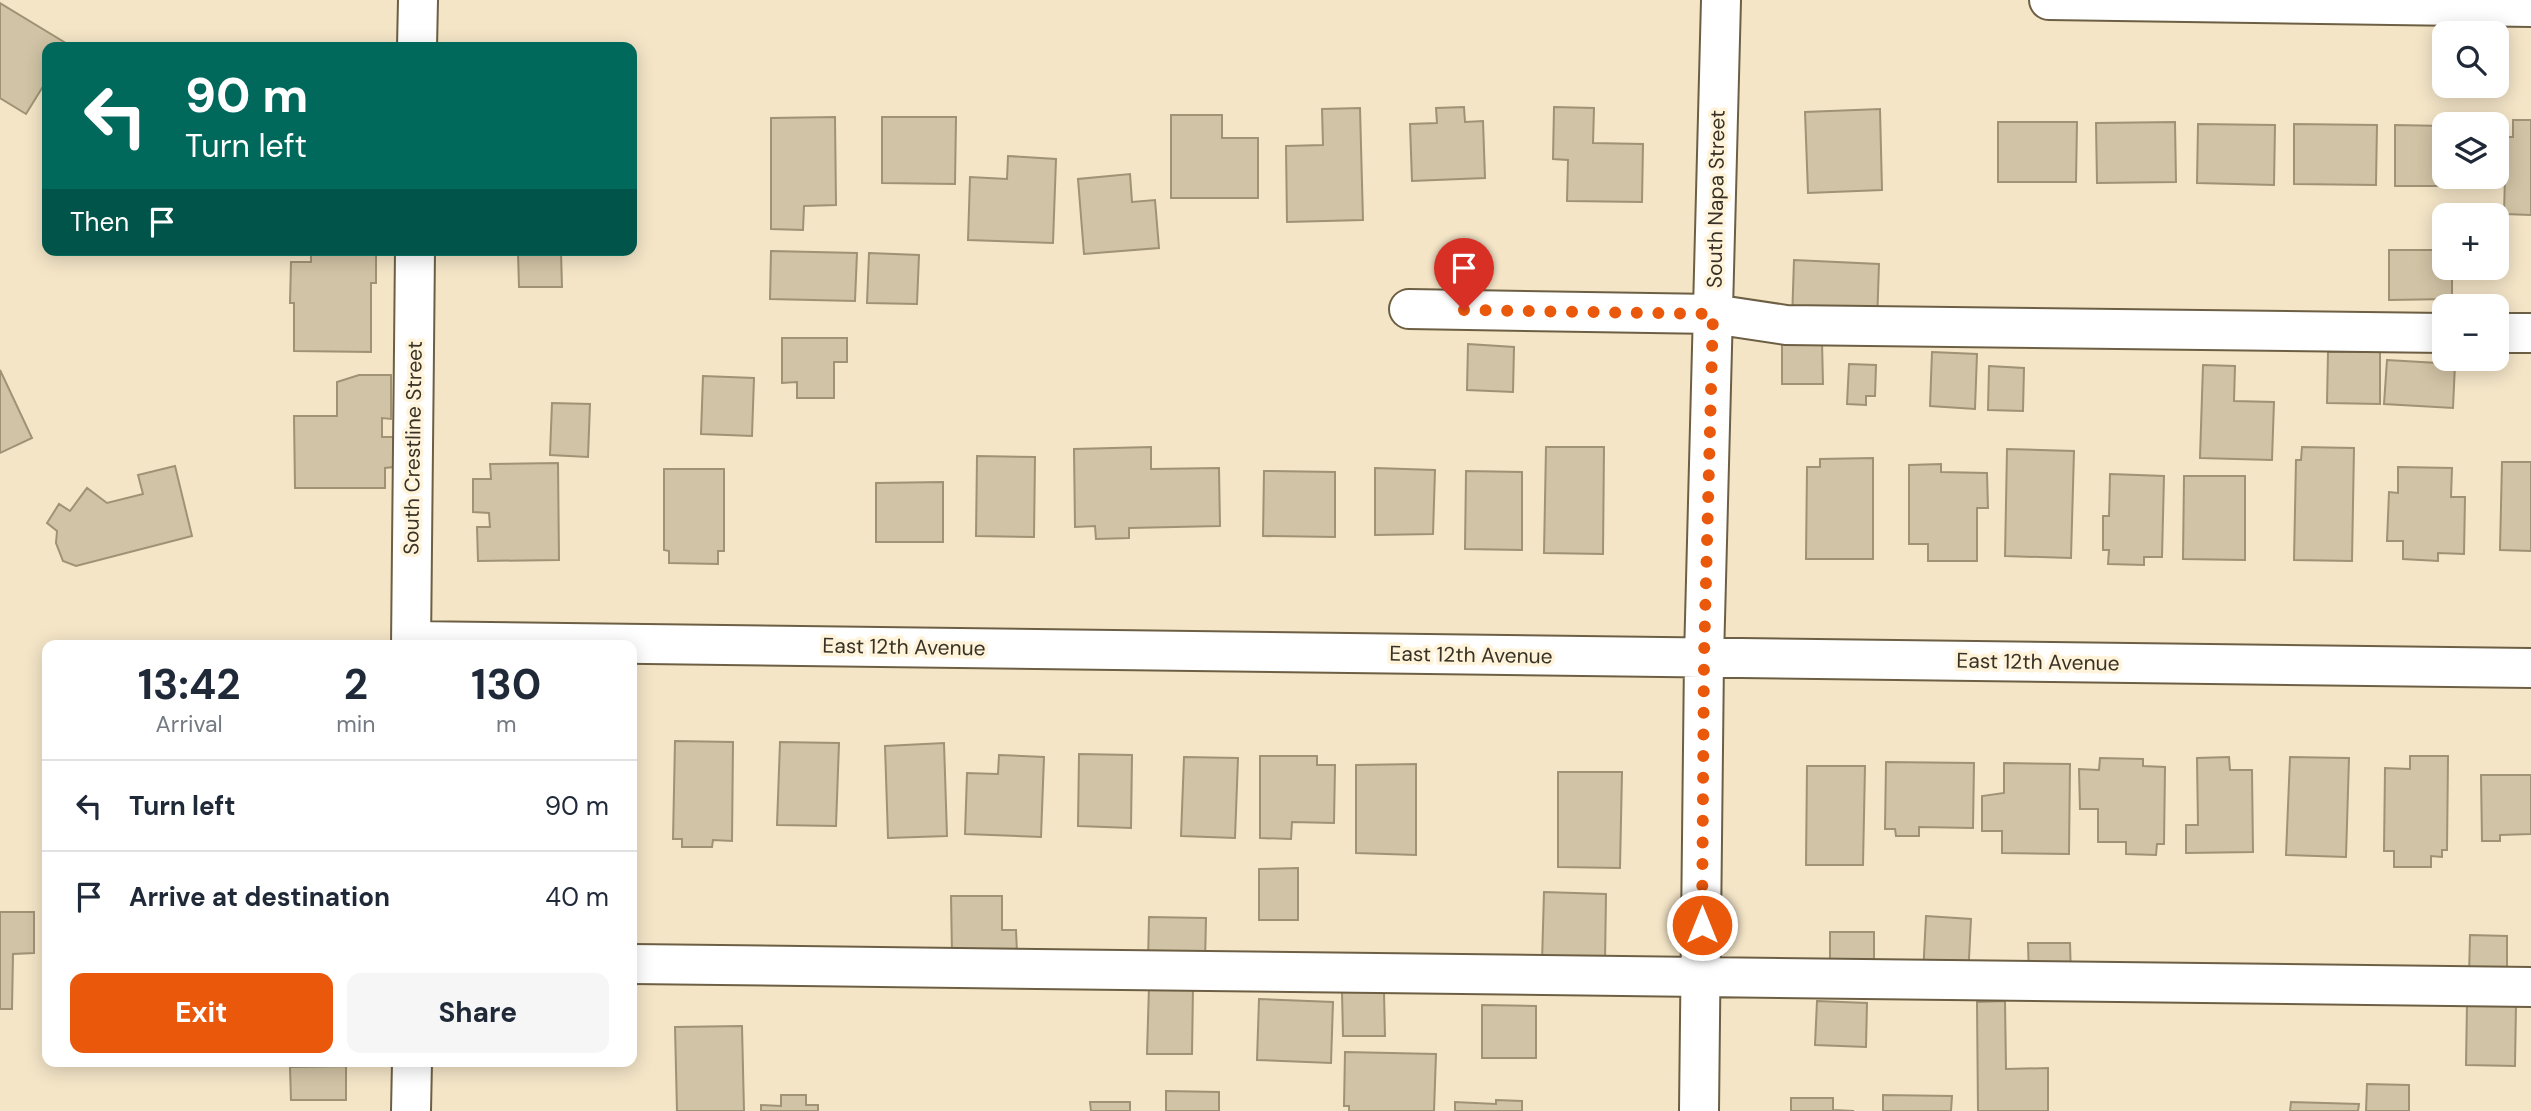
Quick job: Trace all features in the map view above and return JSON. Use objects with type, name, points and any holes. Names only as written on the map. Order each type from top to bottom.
[{"type":"street","points":[[417,42],[418,0]]},
{"type":"street","name":"South Napa Street","points":[[1699,1111],[1704,658],[1721,0]]},
{"type":"street","points":[[2049,0],[2531,6]]},
{"type":"street","name":"South Crestline Street","points":[[411,640],[415,256]]},
{"type":"street","points":[[1409,309],[1713,314],[1786,325],[2432,332]]},
{"type":"street","points":[[2509,333],[2531,334]]},
{"type":"street","name":"East 12th Avenue","points":[[637,646],[2531,668]]},
{"type":"street","points":[[637,964],[2531,987]]},
{"type":"street","points":[[411,1111],[412,1067]]},
{"type":"building","points":[[0,3],[64,42],[42,42],[42,88],[26,114],[0,98]]},
{"type":"building","points":[[1464,107],[1465,122],[1483,121],[1485,178],[1412,181],[1410,124],[1437,123],[1436,108]]},
{"type":"building","points":[[1554,107],[1594,108],[1593,143],[1643,144],[1642,202],[1567,201],[1568,160],[1553,159]]},
{"type":"building","points":[[1360,108],[1363,220],[1287,222],[1286,146],[1323,145],[1322,109]]},
{"type":"building","points":[[1880,109],[1882,190],[1808,193],[1805,112]]},
{"type":"building","points":[[1171,115],[1222,115],[1222,138],[1258,138],[1258,198],[1171,198]]},
{"type":"building","points":[[835,117],[836,205],[804,206],[803,230],[771,229],[771,118]]},
{"type":"building","points":[[882,117],[956,117],[955,184],[882,183]]},
{"type":"building","points":[[2513,120],[2531,120],[2531,215],[2509,214],[2509,203],[2504,203],[2505,189],[2509,189],[2509,137],[2513,137]]},
{"type":"building","points":[[1998,122],[2077,122],[2076,182],[1998,182]]},
{"type":"building","points":[[2175,122],[2176,182],[2097,183],[2096,123]]},
{"type":"building","points":[[2198,124],[2275,125],[2274,185],[2197,183]]},
{"type":"building","points":[[2294,124],[2377,125],[2376,185],[2294,184]]},
{"type":"building","points":[[2395,125],[2432,126],[2432,186],[2395,186]]},
{"type":"building","points":[[1008,156],[1056,159],[1053,243],[968,240],[970,177],[1007,179]]},
{"type":"building","points":[[1130,174],[1132,202],[1155,200],[1159,248],[1084,254],[1078,179]]},
{"type":"building","points":[[2389,250],[2432,250],[2432,280],[2452,280],[2452,294],[2432,294],[2432,299],[2389,300]]},
{"type":"building","points":[[771,251],[857,253],[855,301],[770,299]]},
{"type":"building","points":[[869,253],[919,255],[917,304],[867,303]]},
{"type":"building","points":[[311,256],[376,256],[376,283],[371,283],[371,352],[294,351],[294,303],[290,303],[291,262],[311,262]]},
{"type":"building","points":[[518,256],[561,256],[562,287],[519,287]]},
{"type":"building","points":[[1794,260],[1879,264],[1877,323],[1792,320]]},
{"type":"building","points":[[782,338],[847,338],[847,362],[834,362],[834,398],[797,398],[797,382],[782,383]]},
{"type":"building","points":[[1822,341],[1823,384],[1782,384],[1782,342]]},
{"type":"building","points":[[1468,344],[1514,347],[1513,392],[1467,390]]},
{"type":"building","points":[[1932,352],[1977,354],[1975,409],[1930,406]]},
{"type":"building","points":[[2328,352],[2380,352],[2380,404],[2327,403]]},
{"type":"building","points":[[2387,360],[2432,363],[2432,371],[2455,371],[2453,408],[2384,404]]},
{"type":"building","points":[[1849,364],[1876,365],[1875,396],[1866,396],[1866,405],[1847,404]]},
{"type":"building","points":[[2203,365],[2235,366],[2234,401],[2274,402],[2272,460],[2200,458]]},
{"type":"building","points":[[1989,366],[2024,368],[2023,411],[1988,410]]},
{"type":"building","points":[[0,370],[32,438],[0,453]]},
{"type":"building","points":[[359,375],[391,375],[391,419],[382,418],[382,437],[393,437],[394,467],[385,468],[385,488],[295,488],[294,416],[337,416],[337,382]]},
{"type":"building","points":[[703,376],[754,378],[752,436],[701,434]]},
{"type":"building","points":[[552,403],[590,404],[588,457],[550,455]]},
{"type":"building","points":[[1151,447],[1151,469],[1219,468],[1220,526],[1129,528],[1129,538],[1096,539],[1095,526],[1075,527],[1074,449]]},
{"type":"building","points":[[1546,447],[1604,447],[1603,554],[1544,553]]},
{"type":"building","points":[[2302,447],[2354,448],[2352,561],[2294,560],[2296,460],[2301,460]]},
{"type":"building","points":[[2007,449],[2074,451],[2071,558],[2005,556]]},
{"type":"building","points":[[977,456],[1035,457],[1034,537],[976,536]]},
{"type":"building","points":[[1873,458],[1873,559],[1806,559],[1807,467],[1820,467],[1820,459]]},
{"type":"building","points":[[2502,462],[2531,462],[2531,551],[2500,550]]},
{"type":"building","points":[[558,463],[559,560],[478,561],[477,527],[490,527],[489,513],[473,512],[473,479],[491,479],[490,464]]},
{"type":"building","points":[[1941,464],[1941,472],[1987,473],[1988,508],[1977,508],[1977,561],[1928,561],[1928,544],[1909,544],[1909,465]]},
{"type":"building","points":[[175,466],[192,536],[76,566],[63,561],[56,543],[57,531],[47,523],[59,504],[70,511],[87,488],[107,503],[143,494],[138,475]]},
{"type":"building","points":[[2398,467],[2452,468],[2451,497],[2465,497],[2464,554],[2438,553],[2438,561],[2403,559],[2403,541],[2387,541],[2389,492],[2398,493]]},
{"type":"building","points":[[1375,468],[1435,470],[1433,534],[1375,535]]},
{"type":"building","points":[[664,469],[724,469],[724,551],[718,551],[718,564],[669,563],[669,551],[664,550]]},
{"type":"building","points":[[1264,471],[1335,472],[1335,537],[1263,536]]},
{"type":"building","points":[[1466,471],[1522,472],[1522,550],[1465,549]]},
{"type":"building","points":[[2110,474],[2164,476],[2162,557],[2144,557],[2144,565],[2108,564],[2109,550],[2103,550],[2103,516],[2109,516]]},
{"type":"building","points":[[2184,476],[2245,476],[2245,560],[2183,559]]},
{"type":"building","points":[[943,482],[943,542],[876,542],[876,483]]},
{"type":"building","points":[[675,741],[733,742],[732,841],[713,840],[712,847],[682,847],[682,839],[673,839]]},
{"type":"building","points":[[780,742],[839,743],[836,826],[777,825]]},
{"type":"building","points":[[944,743],[947,836],[888,838],[885,746]]},
{"type":"building","points":[[1079,754],[1132,755],[1131,828],[1078,826]]},
{"type":"building","points":[[999,755],[1044,757],[1041,837],[965,834],[967,773],[998,774]]},
{"type":"building","points":[[1260,756],[1317,756],[1317,765],[1335,765],[1334,823],[1292,822],[1291,839],[1260,838]]},
{"type":"building","points":[[2410,756],[2448,756],[2447,850],[2442,850],[2442,857],[2431,856],[2431,867],[2394,867],[2394,851],[2384,851],[2385,768],[2410,769]]},
{"type":"building","points":[[1184,757],[1238,758],[1235,838],[1181,836]]},
{"type":"building","points":[[2229,757],[2230,770],[2252,770],[2253,852],[2186,853],[2186,825],[2198,825],[2197,758]]},
{"type":"building","points":[[2290,757],[2349,758],[2346,857],[2286,855]]},
{"type":"building","points":[[2100,758],[2143,759],[2143,766],[2165,767],[2164,844],[2157,844],[2156,855],[2126,854],[2126,842],[2098,842],[2098,809],[2080,809],[2079,769],[2099,770]]},
{"type":"building","points":[[1886,762],[1974,763],[1973,828],[1919,827],[1919,836],[1896,836],[1895,829],[1885,829]]},
{"type":"building","points":[[2004,763],[2070,764],[2069,854],[2002,853],[2002,831],[1982,831],[1982,796],[2004,793]]},
{"type":"building","points":[[1416,764],[1416,855],[1356,853],[1356,765]]},
{"type":"building","points":[[1807,766],[1865,766],[1863,865],[1806,865]]},
{"type":"building","points":[[1558,772],[1622,772],[1620,868],[1558,867]]},
{"type":"building","points":[[2481,775],[2531,775],[2531,834],[2500,835],[2500,841],[2482,841]]},
{"type":"building","points":[[1298,868],[1298,920],[1259,920],[1259,869]]},
{"type":"building","points":[[1544,892],[1606,894],[1605,963],[1542,962]]},
{"type":"building","points":[[951,896],[1002,896],[1002,930],[1016,930],[1017,953],[952,954]]},
{"type":"building","points":[[0,912],[34,912],[34,953],[13,954],[12,1009],[0,1009]]},
{"type":"building","points":[[1926,916],[1971,919],[1968,978],[1923,975]]},
{"type":"building","points":[[1149,917],[1206,918],[1205,963],[1148,962]]},
{"type":"building","points":[[1830,932],[1874,932],[1874,976],[1830,977]]},
{"type":"building","points":[[2470,935],[2507,936],[2507,977],[2469,977]]},
{"type":"building","points":[[2028,943],[2070,943],[2071,977],[2029,977]]},
{"type":"building","points":[[1149,986],[1193,987],[1192,1054],[1147,1054]]},
{"type":"building","points":[[1342,992],[1384,992],[1385,1036],[1343,1036]]},
{"type":"building","points":[[1259,999],[1333,1002],[1331,1063],[1257,1060]]},
{"type":"building","points":[[1817,1001],[1867,1003],[1866,1047],[1815,1045]]},
{"type":"building","points":[[2005,1001],[2006,1069],[2048,1068],[2048,1111],[1978,1111],[1977,1002]]},
{"type":"building","points":[[2467,1003],[2516,1004],[2515,1066],[2466,1065]]},
{"type":"building","points":[[1482,1005],[1536,1006],[1536,1058],[1482,1058]]},
{"type":"building","points":[[742,1026],[744,1111],[677,1111],[675,1027]]},
{"type":"building","points":[[1345,1052],[1436,1054],[1434,1111],[1349,1111],[1349,1106],[1344,1106]]},
{"type":"building","points":[[290,1067],[346,1067],[346,1100],[291,1100]]},
{"type":"building","points":[[2367,1084],[2409,1085],[2409,1111],[2366,1111]]},
{"type":"building","points":[[1166,1091],[1219,1092],[1219,1111],[1166,1111]]},
{"type":"building","points":[[781,1095],[806,1095],[806,1105],[818,1105],[818,1111],[761,1111],[761,1105],[781,1106]]},
{"type":"building","points":[[1883,1095],[1952,1096],[1951,1111],[1883,1111]]},
{"type":"building","points":[[1791,1098],[1833,1098],[1833,1110],[1854,1111],[1791,1111]]},
{"type":"building","points":[[1496,1100],[1522,1101],[1522,1111],[1455,1111],[1455,1102],[1496,1104]]},
{"type":"building","points":[[1090,1102],[1130,1102],[1130,1111],[1091,1111]]},
{"type":"building","points":[[2291,1102],[2359,1104],[2358,1111],[2290,1111]]},
{"type":"route","points":[[1464,310],[1713,314],[1704,658],[1702,925]]}]
